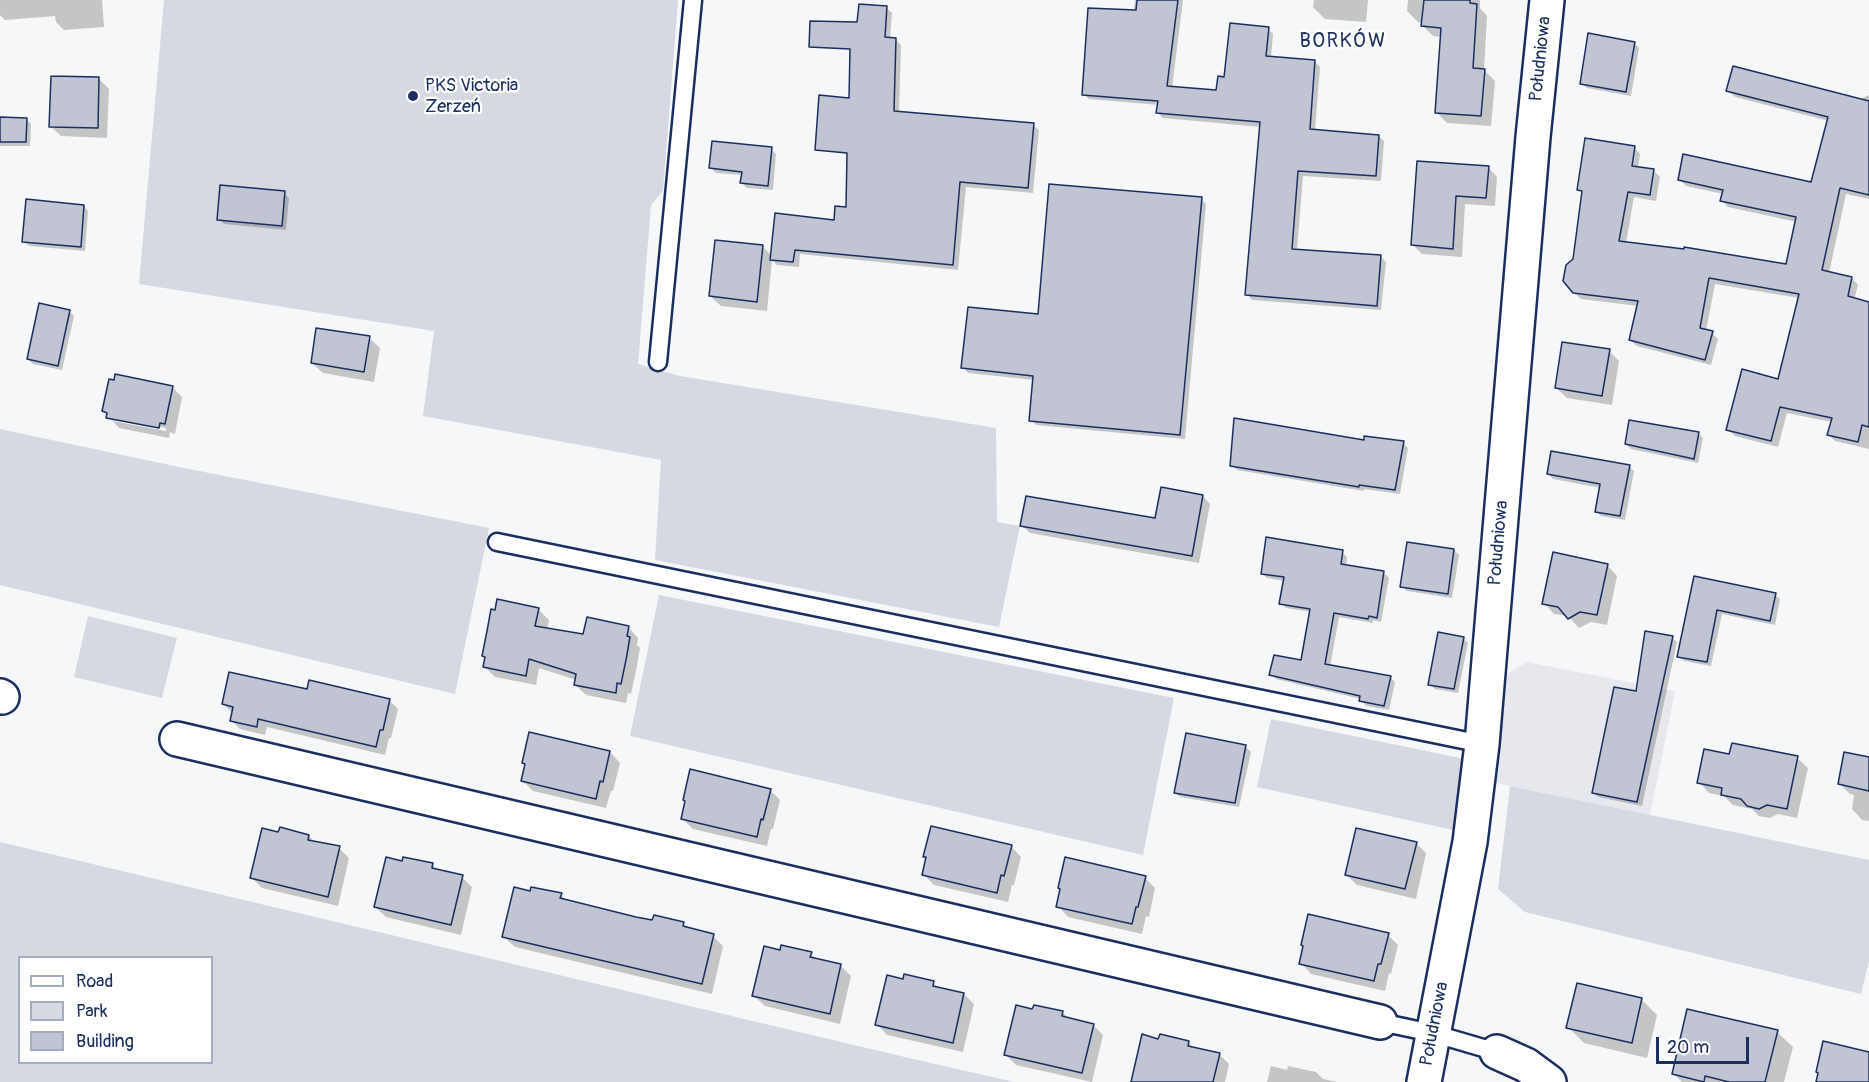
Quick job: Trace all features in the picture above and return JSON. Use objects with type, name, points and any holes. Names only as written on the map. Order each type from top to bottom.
[{"type":"street","name":"Południowa","points":[[1424,1082],[1470,842],[1482,744],[1530,173],[1547,0]]},
{"type":"street","points":[[177,740],[1380,1022]]},
{"type":"street","points":[[1497,1052],[1526,1065],[1549,1082]]},
{"type":"lane","points":[[658,362],[693,0]]},
{"type":"lane","points":[[497,542],[1482,744]]},
{"type":"lane","points":[[1380,1022],[1497,1052]]},
{"type":"shaded area","points":[[1527,662],[1675,691],[1650,815],[1492,782],[1502,677]]},
{"type":"green space","name":"PKS Victoria Zerzeń","points":[[164,0],[678,0],[663,191],[651,205],[638,364],[680,376],[996,428],[997,522],[1020,526],[999,627],[655,560],[661,460],[423,416],[434,331],[139,284]]},
{"type":"green space","points":[[0,429],[489,528],[455,694],[0,585]]},
{"type":"green space","points":[[659,595],[1174,698],[1143,855],[630,736]]},
{"type":"green space","points":[[88,616],[177,638],[162,698],[74,677]]},
{"type":"green space","points":[[1271,719],[1465,759],[1453,830],[1257,787]]},
{"type":"green space","points":[[1510,786],[1869,860],[1869,961],[1861,994],[1525,912],[1498,889]]},
{"type":"green space","points":[[0,842],[896,1055],[1014,1082],[0,1082]]},
{"type":"building","points":[[1137,0],[1178,0],[1167,86],[1216,90],[1218,76],[1224,77],[1230,23],[1269,27],[1266,56],[1315,60],[1310,129],[1379,135],[1376,176],[1298,171],[1292,249],[1381,255],[1377,306],[1245,295],[1260,122],[1156,113],[1158,101],[1082,95],[1088,8],[1136,10]]},
{"type":"building","points":[[1424,0],[1470,0],[1470,3],[1477,4],[1473,68],[1485,69],[1481,116],[1435,113],[1441,28],[1421,26]]},
{"type":"building","points":[[859,4],[887,6],[885,37],[896,38],[894,111],[1034,123],[1028,188],[960,182],[953,265],[795,250],[793,262],[770,260],[775,213],[834,220],[835,206],[846,207],[847,153],[815,150],[819,95],[849,98],[850,49],[809,47],[810,21],[857,22]]},
{"type":"building","points":[[1588,33],[1635,42],[1626,92],[1580,84]]},
{"type":"building","points":[[1733,66],[1869,101],[1869,195],[1840,188],[1822,270],[1852,277],[1848,296],[1869,302],[1869,427],[1862,425],[1858,442],[1827,435],[1832,418],[1780,407],[1771,441],[1726,430],[1742,369],[1778,379],[1799,294],[1709,278],[1700,328],[1713,331],[1705,360],[1629,340],[1638,301],[1573,293],[1563,281],[1566,265],[1573,259],[1582,191],[1577,190],[1585,138],[1635,146],[1632,166],[1654,169],[1650,195],[1628,192],[1619,241],[1684,249],[1684,247],[1786,264],[1796,217],[1720,201],[1723,190],[1678,180],[1683,154],[1811,182],[1828,117],[1726,91]]},
{"type":"building","points":[[51,76],[99,77],[98,128],[49,127]]},
{"type":"building","points":[[0,117],[27,118],[26,142],[0,142]]},
{"type":"building","points":[[712,141],[772,147],[768,186],[740,183],[742,172],[709,168]]},
{"type":"building","points":[[1417,161],[1489,166],[1486,198],[1456,196],[1453,249],[1411,245]]},
{"type":"building","points":[[1049,184],[1202,197],[1180,435],[1029,421],[1033,376],[961,368],[968,307],[1038,314]]},
{"type":"building","points":[[220,185],[285,191],[282,226],[217,220]]},
{"type":"building","points":[[26,199],[84,205],[81,247],[22,242]]},
{"type":"building","points":[[715,240],[763,245],[757,302],[709,296]]},
{"type":"building","points":[[39,303],[70,310],[58,366],[27,359]]},
{"type":"building","points":[[316,328],[370,336],[364,372],[311,363]]},
{"type":"building","points":[[1562,342],[1610,349],[1602,396],[1555,388]]},
{"type":"building","points":[[115,374],[173,386],[165,424],[160,423],[159,428],[106,418],[107,413],[102,411],[109,379],[114,380]]},
{"type":"building","points":[[1234,418],[1364,440],[1364,436],[1404,441],[1395,490],[1359,485],[1359,487],[1230,466]]},
{"type":"building","points":[[1629,420],[1699,432],[1694,459],[1625,444]]},
{"type":"building","points":[[1551,451],[1630,465],[1620,516],[1595,512],[1600,484],[1547,474]]},
{"type":"building","points":[[1161,487],[1203,495],[1192,556],[1020,526],[1026,496],[1155,518]]},
{"type":"building","points":[[1266,537],[1343,550],[1341,564],[1384,571],[1377,618],[1369,616],[1368,619],[1334,613],[1325,664],[1391,676],[1384,706],[1359,701],[1360,696],[1269,675],[1274,655],[1301,660],[1310,609],[1279,604],[1284,577],[1261,574]]},
{"type":"building","points":[[1407,542],[1454,549],[1448,594],[1400,587]]},
{"type":"building","points":[[1553,552],[1608,564],[1597,615],[1580,612],[1568,619],[1558,607],[1542,604]]},
{"type":"building","points":[[1694,576],[1776,593],[1770,621],[1717,610],[1707,662],[1677,657]]},
{"type":"building","points":[[497,599],[539,608],[535,626],[583,634],[587,617],[629,626],[627,636],[630,637],[626,660],[621,684],[617,683],[616,693],[574,685],[576,674],[529,659],[526,676],[483,667],[485,657],[482,656],[491,609],[495,610]]},
{"type":"building","points":[[1645,631],[1673,636],[1637,802],[1592,793],[1614,687],[1636,691]]},
{"type":"building","points":[[1438,632],[1464,637],[1454,689],[1428,685]]},
{"type":"building","points":[[229,672],[307,689],[309,680],[390,699],[383,730],[380,730],[376,747],[258,719],[257,727],[230,721],[233,707],[222,704]]},
{"type":"building","points":[[529,732],[610,751],[603,782],[600,781],[596,799],[521,781],[525,764],[522,763]]},
{"type":"building","points":[[1186,733],[1246,745],[1235,803],[1174,793]]},
{"type":"building","points":[[1732,743],[1798,756],[1787,809],[1767,805],[1759,809],[1747,806],[1741,799],[1721,795],[1722,788],[1697,783],[1704,749],[1729,754]]},
{"type":"building","points":[[1844,752],[1869,757],[1869,791],[1838,784]]},
{"type":"building","points":[[690,769],[771,789],[757,837],[681,819]]},
{"type":"building","points":[[931,826],[1012,845],[997,893],[922,875],[926,857],[923,857]]},
{"type":"building","points":[[280,827],[309,835],[308,840],[340,846],[328,897],[250,878],[262,828],[278,832]]},
{"type":"building","points":[[1356,828],[1417,842],[1405,889],[1345,875]]},
{"type":"building","points":[[386,857],[402,861],[403,857],[433,863],[432,868],[463,875],[451,925],[374,907]]},
{"type":"building","points":[[1065,857],[1146,876],[1132,924],[1056,907]]},
{"type":"building","points":[[514,887],[530,891],[531,887],[562,893],[560,898],[636,917],[652,920],[654,915],[684,922],[683,926],[714,934],[702,984],[502,937]]},
{"type":"building","points":[[1308,914],[1389,933],[1374,981],[1299,964]]},
{"type":"building","points":[[781,945],[812,952],[810,957],[841,964],[830,1014],[752,996],[764,946],[780,950]]},
{"type":"building","points":[[904,974],[934,981],[933,986],[964,993],[953,1043],[875,1025],[887,975],[903,979]]},
{"type":"building","points":[[1577,983],[1642,998],[1632,1043],[1566,1028]]},
{"type":"building","points":[[1016,1005],[1032,1009],[1034,1005],[1063,1011],[1062,1016],[1094,1024],[1082,1073],[1004,1055]]},
{"type":"building","points":[[1687,1009],[1778,1030],[1765,1082],[1729,1082],[1705,1076],[1704,1082],[1672,1074]]},
{"type":"building","points":[[1142,1034],[1158,1039],[1160,1034],[1189,1041],[1188,1046],[1220,1053],[1213,1082],[1131,1082]]},
{"type":"building","points":[[1823,1041],[1869,1052],[1869,1082],[1816,1082]]},
{"type":"place","name":"PKS Victoria Zerzeń","points":[[413,96]]},
{"type":"district","name":"BORKÓW","points":[[1343,42]]}]
